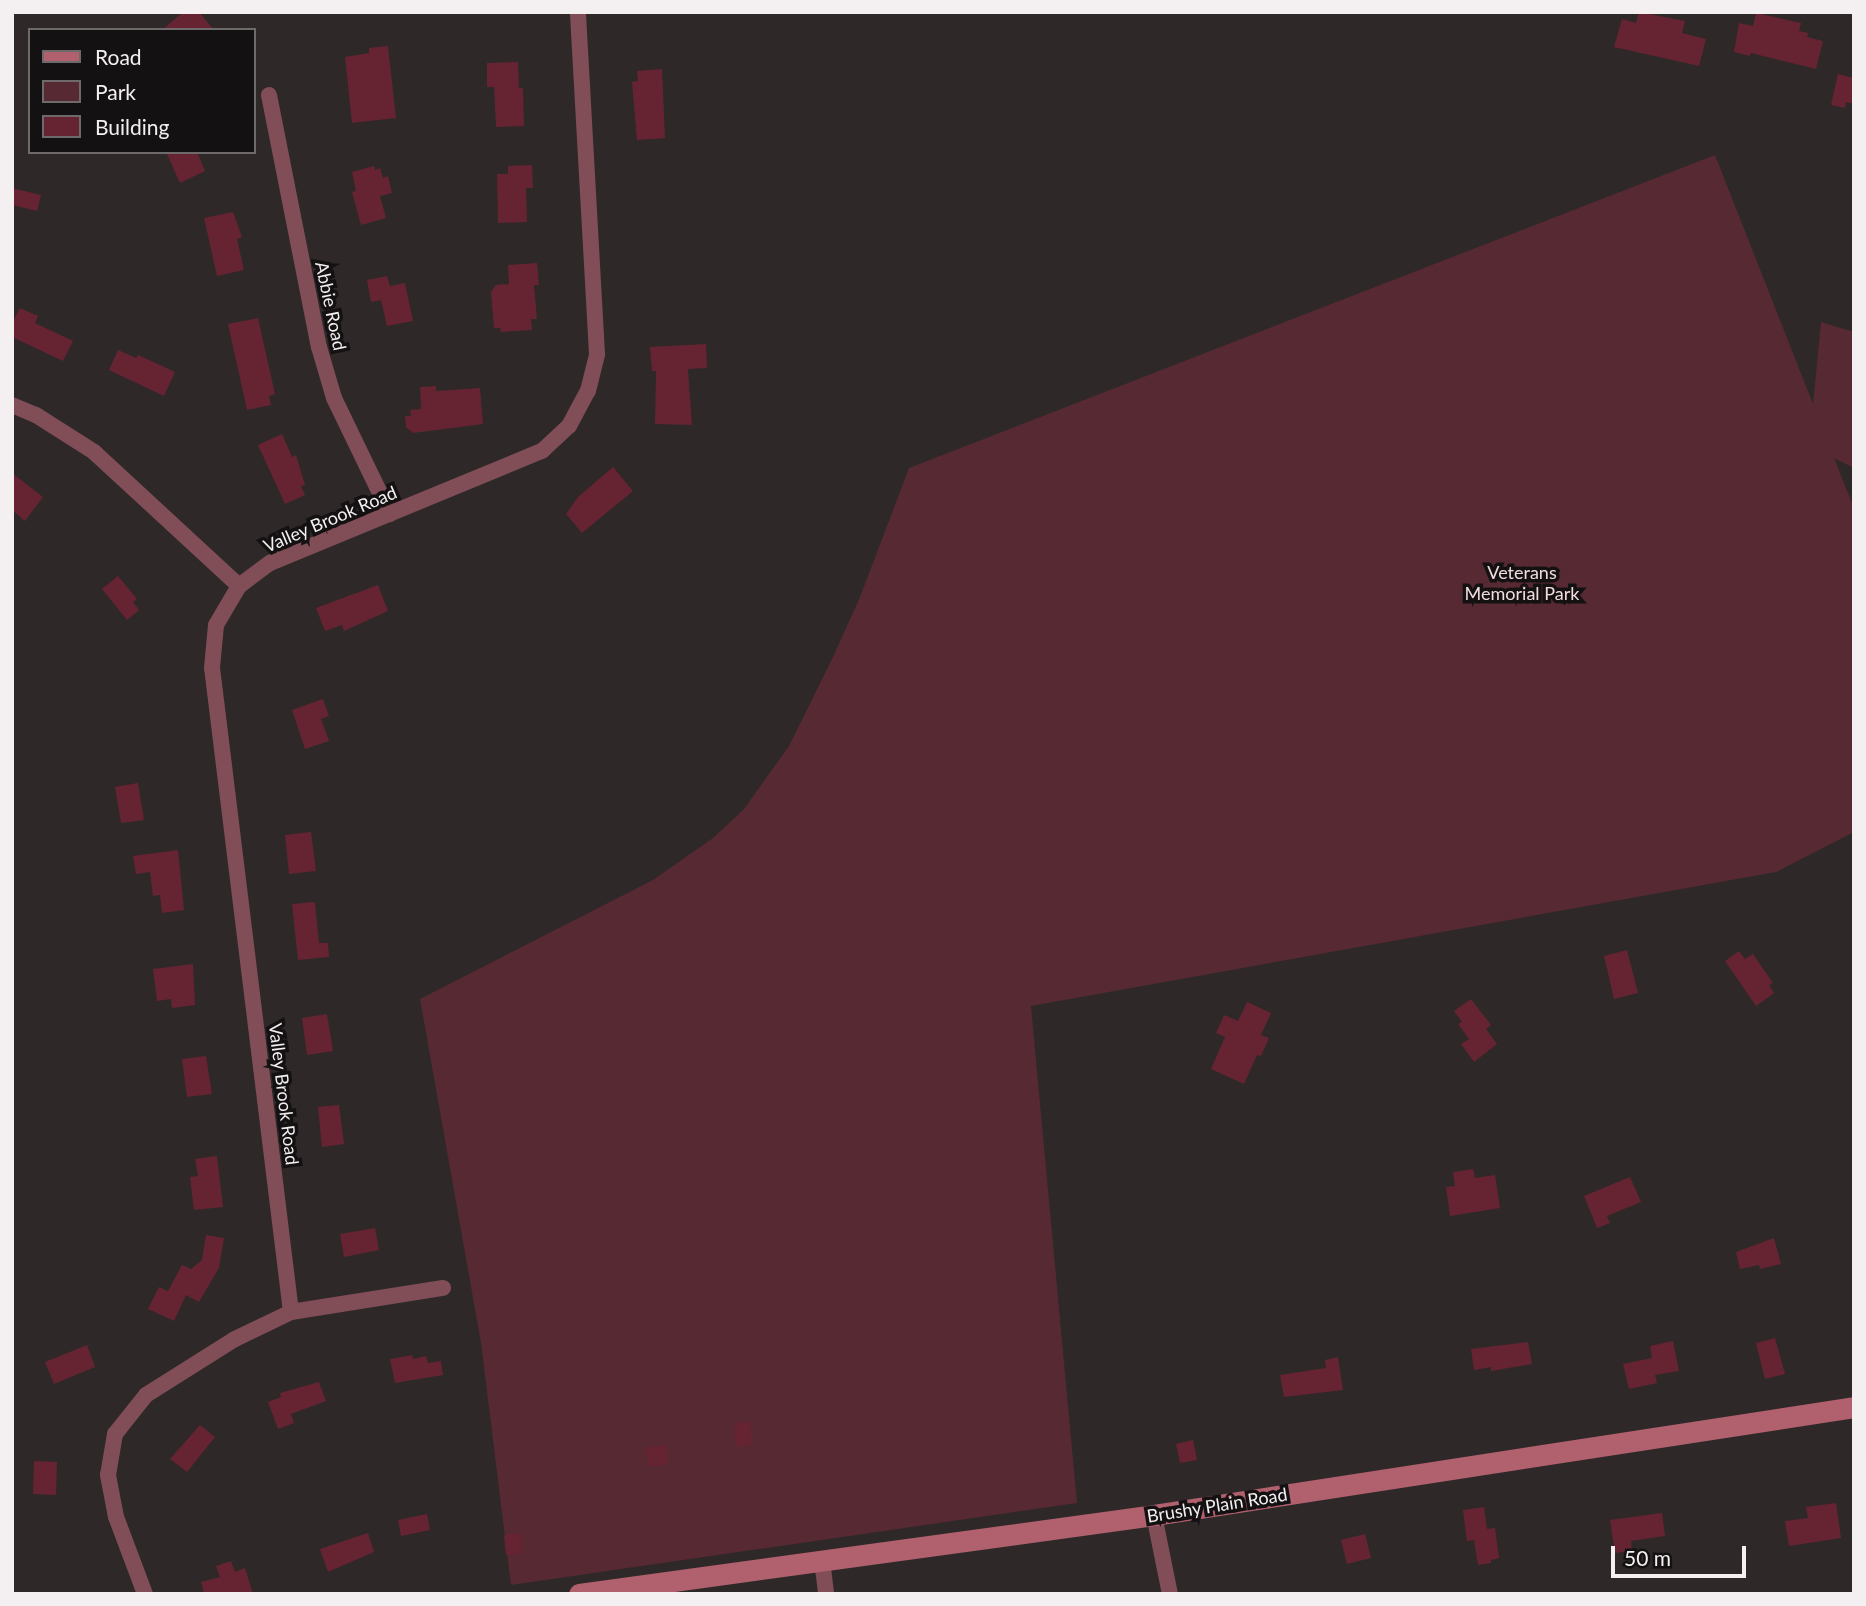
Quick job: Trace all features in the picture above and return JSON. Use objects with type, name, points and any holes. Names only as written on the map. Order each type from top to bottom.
[{"type":"main road","name":"Brushy Plain Road","points":[[579,1594],[1154,1515],[1854,1407]]},
{"type":"street","name":"Valley Brook Road","points":[[291,1312],[212,668],[216,625],[239,586],[270,563],[542,451],[569,426],[588,391],[597,354],[578,12]]},
{"type":"street","name":"Abbie Road","points":[[269,95],[318,347],[344,420],[390,514]]},
{"type":"street","points":[[12,405],[36,415],[94,452],[239,586]]},
{"type":"street","points":[[145,1594],[116,1517],[108,1475],[115,1434],[146,1395],[235,1339],[291,1312],[443,1288]]},
{"type":"street","points":[[1154,1515],[1170,1594]]},
{"type":"street","points":[[822,1560],[826,1594]]},
{"type":"green space","name":"Veterans Memorial Park","points":[[1715,155],[1813,404],[1821,322],[1854,332],[1854,468],[1834,458],[1854,508],[1854,832],[1776,872],[1031,1006],[1077,1503],[511,1585],[481,1343],[420,999],[653,880],[713,838],[744,809],[789,746],[832,659],[860,597],[909,468]]},
{"type":"building","points":[[183,12],[199,12],[212,28],[164,28]]},
{"type":"building","points":[[1639,12],[1685,21],[1682,33],[1706,39],[1699,66],[1614,47],[1622,19],[1636,23]]},
{"type":"building","points":[[1756,13],[1801,23],[1799,31],[1808,33],[1807,37],[1823,41],[1816,69],[1751,53],[1750,56],[1734,52],[1739,23],[1753,26]]},
{"type":"building","points":[[388,46],[396,118],[352,123],[345,57],[369,53],[369,48]]},
{"type":"building","points":[[518,62],[519,88],[523,88],[524,126],[496,127],[494,87],[487,87],[487,63]]},
{"type":"building","points":[[662,69],[665,138],[637,140],[632,82],[638,81],[637,71]]},
{"type":"building","points":[[1838,74],[1854,78],[1854,104],[1846,102],[1845,108],[1831,105]]},
{"type":"building","points":[[167,154],[198,154],[205,171],[180,183]]},
{"type":"building","points":[[532,165],[533,188],[526,188],[527,222],[498,223],[497,174],[508,174],[508,166]]},
{"type":"building","points":[[374,166],[375,170],[380,168],[383,178],[388,176],[392,193],[380,196],[386,218],[361,225],[352,192],[356,191],[352,172]]},
{"type":"building","points":[[12,188],[41,195],[37,211],[12,205]]},
{"type":"building","points":[[233,212],[242,237],[237,239],[244,270],[217,276],[204,218]]},
{"type":"building","points":[[537,263],[539,285],[534,285],[537,319],[531,319],[532,330],[501,332],[500,328],[494,328],[491,292],[496,285],[509,284],[508,265]]},
{"type":"building","points":[[387,276],[390,286],[405,283],[413,321],[387,326],[381,300],[371,302],[367,280]]},
{"type":"building","points":[[20,308],[38,316],[35,323],[73,341],[63,361],[12,337],[12,323]]},
{"type":"building","points":[[258,318],[275,394],[269,396],[271,405],[247,410],[228,324]]},
{"type":"building","points":[[706,344],[707,368],[688,369],[692,425],[655,424],[656,371],[652,371],[650,347]]},
{"type":"building","points":[[118,350],[136,358],[138,355],[175,372],[164,396],[109,370]]},
{"type":"building","points":[[436,386],[436,391],[480,388],[483,424],[413,433],[406,427],[405,416],[411,416],[410,410],[421,409],[420,387]]},
{"type":"building","points":[[282,434],[292,457],[296,455],[305,485],[301,486],[305,495],[285,504],[258,445]]},
{"type":"building","points":[[613,467],[633,491],[582,533],[566,514],[578,497]]},
{"type":"building","points":[[12,473],[43,497],[25,521],[12,510]]},
{"type":"building","points":[[118,576],[137,599],[133,602],[139,610],[127,620],[102,589]]},
{"type":"building","points":[[378,585],[388,611],[344,631],[342,625],[325,631],[316,608]]},
{"type":"building","points":[[323,699],[329,716],[321,719],[329,741],[305,749],[292,710]]},
{"type":"building","points":[[138,783],[144,820],[121,823],[115,787]]},
{"type":"building","points":[[311,832],[316,871],[289,874],[285,835]]},
{"type":"building","points":[[178,850],[184,910],[162,913],[160,895],[153,896],[150,872],[136,874],[133,856]]},
{"type":"building","points":[[315,902],[319,943],[328,943],[329,957],[298,960],[292,904]]},
{"type":"building","points":[[1627,950],[1638,993],[1614,999],[1604,956]]},
{"type":"building","points":[[1739,951],[1745,959],[1753,954],[1773,983],[1769,985],[1774,993],[1756,1006],[1725,961]]},
{"type":"building","points":[[193,964],[195,1005],[172,1008],[171,999],[157,1001],[153,969]]},
{"type":"building","points":[[1471,999],[1491,1025],[1486,1029],[1497,1044],[1474,1062],[1461,1044],[1469,1039],[1458,1024],[1462,1022],[1454,1011]]},
{"type":"building","points":[[1247,1002],[1271,1013],[1261,1035],[1269,1038],[1261,1056],[1257,1055],[1244,1084],[1211,1069],[1225,1037],[1216,1033],[1224,1015],[1238,1021]]},
{"type":"building","points":[[327,1014],[333,1051],[307,1055],[302,1018]]},
{"type":"building","points":[[206,1056],[212,1094],[187,1097],[182,1059]]},
{"type":"building","points":[[339,1105],[344,1144],[322,1147],[318,1107]]},
{"type":"building","points":[[217,1156],[223,1207],[194,1210],[190,1177],[198,1176],[195,1159]]},
{"type":"building","points":[[1473,1169],[1475,1178],[1495,1175],[1500,1208],[1450,1216],[1446,1187],[1455,1186],[1453,1172]]},
{"type":"building","points":[[1630,1177],[1641,1202],[1607,1216],[1610,1223],[1597,1228],[1584,1196]]},
{"type":"building","points":[[375,1228],[379,1250],[344,1257],[340,1234]]},
{"type":"building","points":[[206,1235],[224,1238],[219,1268],[199,1302],[186,1295],[174,1321],[148,1309],[159,1287],[168,1291],[182,1265],[191,1269],[202,1260]]},
{"type":"building","points":[[1774,1238],[1781,1264],[1760,1269],[1759,1265],[1740,1269],[1736,1252]]},
{"type":"building","points":[[1775,1338],[1785,1374],[1765,1379],[1756,1343]]},
{"type":"building","points":[[1673,1341],[1679,1371],[1655,1375],[1657,1383],[1629,1389],[1623,1364],[1652,1358],[1650,1346]]},
{"type":"building","points":[[1528,1342],[1532,1364],[1491,1371],[1491,1367],[1474,1370],[1471,1349]]},
{"type":"building","points":[[87,1345],[95,1367],[54,1384],[45,1362]]},
{"type":"building","points":[[412,1355],[413,1359],[426,1356],[428,1363],[441,1361],[443,1375],[395,1383],[390,1359]]},
{"type":"building","points":[[1338,1357],[1343,1390],[1284,1397],[1280,1375],[1326,1368],[1325,1360]]},
{"type":"building","points":[[319,1382],[326,1401],[291,1414],[294,1423],[278,1429],[268,1402],[281,1397],[280,1393]]},
{"type":"building","points":[[750,1421],[752,1445],[736,1447],[734,1423]]},
{"type":"building","points":[[200,1425],[215,1437],[187,1472],[170,1459]]},
{"type":"building","points":[[1193,1440],[1197,1460],[1180,1463],[1176,1444]]},
{"type":"building","points":[[666,1445],[668,1464],[649,1467],[646,1448]]},
{"type":"building","points":[[34,1461],[57,1462],[56,1495],[33,1494]]},
{"type":"building","points":[[1836,1503],[1841,1538],[1789,1546],[1785,1521],[1808,1518],[1806,1507]]},
{"type":"building","points":[[1484,1507],[1487,1529],[1495,1528],[1499,1558],[1491,1560],[1491,1563],[1478,1565],[1474,1540],[1467,1541],[1463,1510]]},
{"type":"building","points":[[1662,1513],[1665,1536],[1631,1541],[1632,1551],[1615,1553],[1610,1520]]},
{"type":"building","points":[[427,1514],[430,1530],[401,1536],[398,1520]]},
{"type":"building","points":[[368,1533],[374,1552],[328,1572],[320,1549]]},
{"type":"building","points":[[520,1533],[523,1554],[506,1555],[504,1535]]},
{"type":"building","points":[[1365,1534],[1371,1558],[1347,1564],[1341,1540]]},
{"type":"building","points":[[231,1561],[235,1572],[245,1568],[253,1594],[204,1594],[201,1582],[220,1577],[216,1566]]}]
